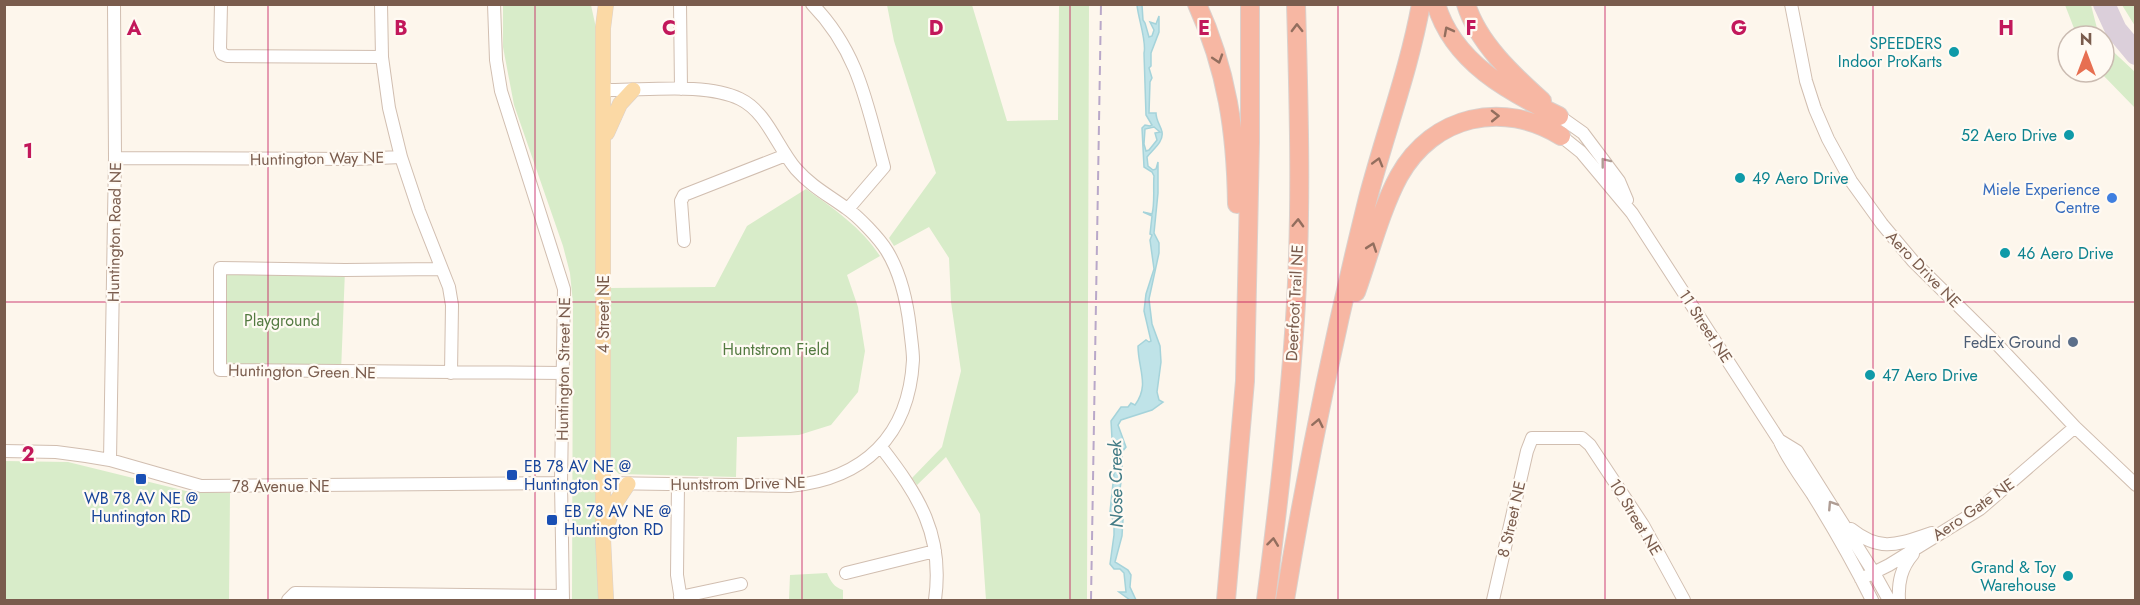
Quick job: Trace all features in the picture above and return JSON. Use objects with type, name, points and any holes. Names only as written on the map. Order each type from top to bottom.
[{"type":"highway","points":[[1197,4],[1207,26],[1224,78],[1234,146],[1237,213],[1227,516],[1231,553]]},
{"type":"highway","points":[[1226,600],[1245,381],[1250,4]]},
{"type":"highway","name":"Deerfoot Trail NE","points":[[1266,600],[1281,483],[1295,319],[1300,159],[1296,4]]},
{"type":"highway","points":[[1285,600],[1326,382],[1366,208],[1408,60],[1421,4]]},
{"type":"highway","points":[[1436,4],[1451,38],[1474,65],[1522,99],[1559,116]]},
{"type":"highway","points":[[1466,4],[1479,33],[1495,53],[1525,86],[1559,116]]},
{"type":"highway","points":[[1326,382],[1390,198],[1398,178],[1416,152],[1446,129],[1467,120],[1492,116],[1521,118],[1549,128],[1561,136]]},
{"type":"main road","name":"4 Street NE","points":[[597,4],[603,28]]},
{"type":"main road","name":"4 Street NE","points":[[606,4],[603,28],[603,539],[606,600]]},
{"type":"main road","points":[[603,141],[620,104],[633,90]]},
{"type":"main road","points":[[603,539],[614,505],[628,484]]},
{"type":"street","name":"Huntington Road NE","points":[[110,460],[115,158],[114,4]]},
{"type":"street","points":[[221,4],[220,49],[222,54],[227,56],[382,57]]},
{"type":"street","points":[[381,4],[382,57],[389,108],[401,157]]},
{"type":"street","name":"Huntington Street NE","points":[[494,4],[496,60],[501,91],[564,289],[561,483],[563,598]]},
{"type":"street","points":[[680,4],[681,89]]},
{"type":"street","name":"Aero Drive NE","points":[[1791,4],[1806,81],[1815,109],[1851,181],[1882,224],[1913,261],[1995,342],[2075,427],[2136,485]]},
{"type":"street","points":[[819,7],[849,53],[863,90],[884,166],[848,209]]},
{"type":"street","name":"Huntstrom Drive NE","points":[[604,90],[681,89],[712,92],[738,98],[756,109],[796,169],[818,190],[848,209],[885,247],[901,280],[913,357],[910,385],[904,406],[893,430],[881,447],[854,467],[831,478],[811,484],[790,486],[604,483]]},
{"type":"street","name":"11 Street NE","points":[[1559,116],[1583,133],[1619,181],[1632,213]]},
{"type":"street","name":"11 Street NE","points":[[1561,136],[1581,152],[1632,213],[1779,440],[1872,600]]},
{"type":"street","points":[[684,241],[681,201],[684,195],[786,155]]},
{"type":"street","name":"Huntington Way NE","points":[[115,158],[355,159],[401,157],[449,287],[452,305],[451,373]]},
{"type":"street","name":"Huntington Green NE","points":[[441,268],[345,270],[220,268],[220,370],[563,373]]},
{"type":"street","name":"Aero Gate NE","points":[[1861,579],[1958,523],[2006,488],[2075,427]]},
{"type":"street","name":"10 Street NE","points":[[1532,438],[1582,438],[1590,445],[1643,525],[1684,600]]},
{"type":"street","name":"8 Street NE","points":[[1493,600],[1527,451],[1532,438]]},
{"type":"street","name":"11 Street NE","points":[[1779,440],[1797,451],[1889,600]]},
{"type":"street","points":[[881,447],[910,485],[930,528],[935,551],[935,600]]},
{"type":"street","name":"78 Avenue NE","points":[[4,451],[56,452],[110,460],[201,486],[561,483]]},
{"type":"street","points":[[678,484],[677,575],[680,599],[741,584]]},
{"type":"street","points":[[1844,524],[1865,540],[1879,545],[1901,543],[1958,523]]},
{"type":"street","points":[[1899,600],[1898,590],[1905,564],[1920,546]]},
{"type":"street","points":[[846,573],[935,551]]},
{"type":"street","points":[[288,600],[295,593],[563,598]]},
{"type":"green space","points":[[503,5],[591,5],[596,28],[599,600],[572,600],[573,303],[570,273],[563,246],[514,105],[503,47]]},
{"type":"green space","points":[[887,5],[972,5],[1007,121],[1058,120],[1059,5],[1089,5],[1087,600],[986,600],[980,514],[946,457],[917,485],[912,478],[942,447],[961,371],[951,302],[949,258],[929,227],[894,246],[889,238],[936,173],[894,41]]},
{"type":"green space","points":[[2065,5],[2091,5],[2096,24],[2072,24]]},
{"type":"green space","points":[[2122,5],[2135,5],[2135,26]]},
{"type":"green space","points":[[2116,54],[2135,72],[2135,108],[2112,84],[2116,84]]},
{"type":"green space","name":"Huntstrom Field","points":[[806,189],[856,227],[880,256],[847,275],[858,307],[865,351],[858,392],[831,425],[799,435],[737,437],[736,477],[619,474],[610,465],[610,288],[715,287],[747,226]]},
{"type":"green space","name":"Playground","points":[[220,268],[345,270],[341,372],[220,370]]},
{"type":"green space","points":[[5,461],[68,462],[186,491],[230,493],[229,600],[5,600]]},
{"type":"green space","points":[[827,573],[833,584],[843,590],[843,600],[789,600],[790,575]]},
{"type":"water","name":"Nose Creek","points":[[1137,5],[1142,5],[1143,20],[1149,37],[1152,36],[1154,30],[1150,22],[1156,24],[1159,16],[1159,32],[1151,53],[1149,68],[1152,78],[1149,113],[1156,113],[1162,136],[1147,157],[1148,166],[1153,170],[1156,169],[1158,162],[1154,233],[1159,243],[1159,253],[1149,299],[1152,324],[1160,346],[1161,362],[1157,392],[1159,400],[1163,402],[1152,410],[1121,420],[1118,425],[1126,447],[1122,452],[1118,503],[1118,512],[1123,519],[1122,536],[1115,562],[1128,570],[1131,575],[1130,587],[1136,600],[1130,600],[1119,592],[1126,592],[1124,573],[1120,569],[1114,569],[1110,564],[1114,535],[1114,523],[1110,512],[1114,474],[1111,421],[1121,407],[1128,407],[1131,403],[1135,405],[1139,398],[1143,384],[1138,346],[1146,340],[1151,341],[1144,311],[1146,294],[1154,269],[1150,240],[1152,216],[1143,212],[1152,214],[1154,176],[1144,167],[1142,128],[1145,125],[1152,125],[1146,115],[1145,48]],"holes":[[[1154,127],[1160,132],[1155,133],[1157,140],[1146,151],[1145,129]]]},
{"type":"taxiway","points":[[2104,4],[2116,30],[2136,54]]},
{"type":"railway","points":[[1091,600],[1101,4]]},
{"type":"place","name":"SPEEDERS Indoor ProKarts","points":[[1954,52]]},
{"type":"place","name":"52 Aero Drive","points":[[2069,135]]},
{"type":"place","name":"49 Aero Drive","points":[[1740,178]]},
{"type":"place","name":"Miele Experience Centre","points":[[2112,198]]},
{"type":"place","name":"46 Aero Drive","points":[[2005,253]]},
{"type":"place","name":"FedEx Ground","points":[[2073,342]]},
{"type":"place","name":"47 Aero Drive","points":[[1870,375]]},
{"type":"place","name":"EB 78 AV NE @ Huntington ST","points":[[512,475]]},
{"type":"place","name":"WB 78 AV NE @ Huntington RD","points":[[141,479]]},
{"type":"place","name":"EB 78 AV NE @ Huntington RD","points":[[552,520]]},
{"type":"place","name":"Grand & Toy Warehouse","points":[[2068,576]]}]
